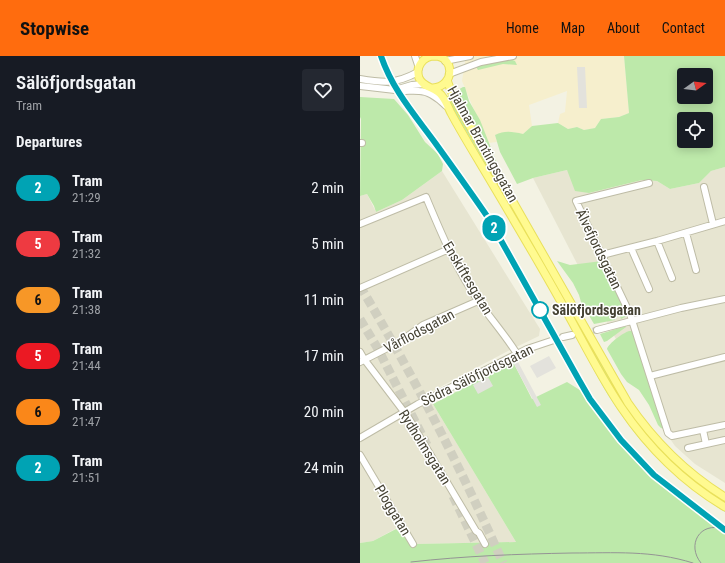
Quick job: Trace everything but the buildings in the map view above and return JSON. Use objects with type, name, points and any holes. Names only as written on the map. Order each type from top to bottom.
[{"type":"main road","points":[[424,84],[420,79],[418,70],[422,62],[430,56],[439,57],[446,61]]},
{"type":"main road","name":"Hjalmar Brantingsgatan","points":[[446,61],[449,68],[448,77],[451,91],[460,109],[628,403],[652,434],[673,457],[694,475],[725,497]]},
{"type":"main road","name":"Hjalmar Brantingsgatan","points":[[433,88],[442,85],[448,77]]},
{"type":"main road","name":"Hjalmar Brantingsgatan","points":[[424,84],[433,88],[442,96],[511,213],[621,407],[645,439],[666,462],[697,488],[725,507]]},
{"type":"street","points":[[360,79],[379,82],[394,82],[418,70],[415,56]]},
{"type":"street","points":[[446,61],[470,56]]},
{"type":"street","points":[[448,77],[481,62],[513,56]]},
{"type":"street","points":[[395,90],[424,84]]},
{"type":"street","points":[[360,86],[403,92],[424,92],[438,99],[448,107]]},
{"type":"street","name":"Älvefjordsgatan","points":[[649,184],[576,202],[632,321],[670,436],[702,430]]},
{"type":"street","points":[[704,187],[713,224]]},
{"type":"street","name":"Enskiftesgatan","points":[[360,224],[426,197],[449,249],[478,301],[510,342],[517,354]]},
{"type":"street","points":[[602,255],[725,221]]},
{"type":"street","points":[[686,233],[696,270]]},
{"type":"street","points":[[657,241],[672,278]]},
{"type":"street","points":[[631,248],[649,289]]},
{"type":"street","points":[[360,288],[449,249]]},
{"type":"street","points":[[597,330],[681,308],[725,299]]},
{"type":"street","name":"Vårflodsgatan","points":[[362,360],[401,341],[423,325],[478,301]]},
{"type":"street","points":[[562,337],[572,335]]},
{"type":"street","name":"Södra Sälöfjordsgatan","points":[[360,438],[404,411],[517,354],[554,340]]},
{"type":"street","name":"Rydholmsgatan","points":[[360,352],[362,360],[404,411],[476,531],[479,533],[484,544]]},
{"type":"street","points":[[650,376],[725,357]]},
{"type":"street","points":[[706,444],[702,430],[725,425]]},
{"type":"street","points":[[688,448],[725,440]]},
{"type":"street","name":"Ploggatan","points":[[360,455],[413,544]]},
{"type":"shaded area","points":[[466,56],[624,56],[629,113],[619,117],[601,119],[595,128],[584,130],[577,127],[568,129],[558,123],[560,114],[565,112],[567,91],[529,105],[532,126],[523,134],[509,132],[495,135],[497,142],[488,143],[462,81]]},
{"type":"shaded area","points":[[577,67],[585,67],[587,108],[579,108]]},
{"type":"shaded area","points":[[725,167],[725,483],[695,464],[675,446],[659,423],[533,178],[567,170],[589,193],[642,180],[657,181],[670,189],[699,183],[711,171]]},
{"type":"shaded area","points":[[442,171],[540,329],[539,336],[427,394],[516,542],[416,544],[404,524],[373,541],[360,543],[360,196],[367,194],[376,212],[402,200]]},
{"type":"shaded area","points":[[549,356],[556,368],[537,378],[530,366]]},
{"type":"shaded area","points":[[518,362],[541,405],[537,407],[514,364]]},
{"type":"shaded area","points":[[488,377],[493,386],[478,394],[473,385]]},
{"type":"green space","points":[[624,56],[725,56],[725,167],[711,171],[699,183],[670,189],[657,181],[642,180],[589,193],[575,191],[567,170],[533,178],[517,184],[500,152],[495,135],[506,132],[523,134],[532,126],[558,123],[568,129],[577,127],[584,130],[595,128],[601,119],[619,117],[629,113]]},
{"type":"green space","points":[[510,59],[515,61],[517,65],[503,64],[478,70],[476,67],[478,64]]},
{"type":"green space","points":[[465,87],[469,101],[480,120],[500,171],[456,91]]},
{"type":"green space","points":[[449,95],[579,323],[577,325],[513,211],[446,97]]},
{"type":"green space","points":[[360,97],[394,99],[408,115],[425,142],[438,154],[443,164],[442,171],[402,200],[376,212],[367,194],[360,196]]},
{"type":"green space","points":[[557,261],[570,265],[602,261],[628,314],[627,316],[621,319],[620,316],[614,317],[615,320],[594,324],[581,302],[573,283]]},
{"type":"green space","points":[[626,326],[604,342],[600,334]]},
{"type":"green space","points":[[629,331],[633,331],[664,429],[658,425],[649,405],[639,390],[627,382],[621,374],[607,349],[616,338]]},
{"type":"green space","points":[[590,342],[608,377],[630,411],[650,437],[685,472],[725,501],[725,503],[710,493],[670,460],[635,421],[614,391],[588,343]]},
{"type":"green space","points":[[580,344],[636,433],[725,510],[725,512],[694,491],[666,467],[640,440],[607,394]]},
{"type":"green space","points":[[515,361],[518,362],[514,364],[532,399],[567,382],[583,392],[616,440],[648,475],[716,528],[725,531],[725,563],[360,563],[360,543],[373,541],[396,529],[416,544],[516,542],[433,404]]},
{"type":"tunnel","points":[[360,286],[399,353],[436,422],[503,563]]},
{"type":"tunnel","points":[[360,319],[378,349],[427,445]]},
{"type":"tunnel","points":[[575,334],[597,330]]},
{"type":"tunnel","points":[[453,496],[485,563]]},
{"type":"tram line","points":[[381,56],[387,70]]},
{"type":"tram line","name":"2","points":[[381,56],[396,88],[413,116],[436,144],[489,219],[590,399],[621,440],[654,475],[725,530]]},
{"type":"tram line","points":[[406,104],[489,219],[590,399],[621,440],[654,475],[725,530]]},
{"type":"tram line","points":[[701,563],[695,549],[695,542],[698,536],[702,531],[708,528],[715,527],[723,529]]},
{"type":"tram line","points":[[411,562],[511,555],[633,553],[663,556],[693,563]]},
{"type":"place","name":"Sälöfjordsgatan","points":[[540,310]]}]
